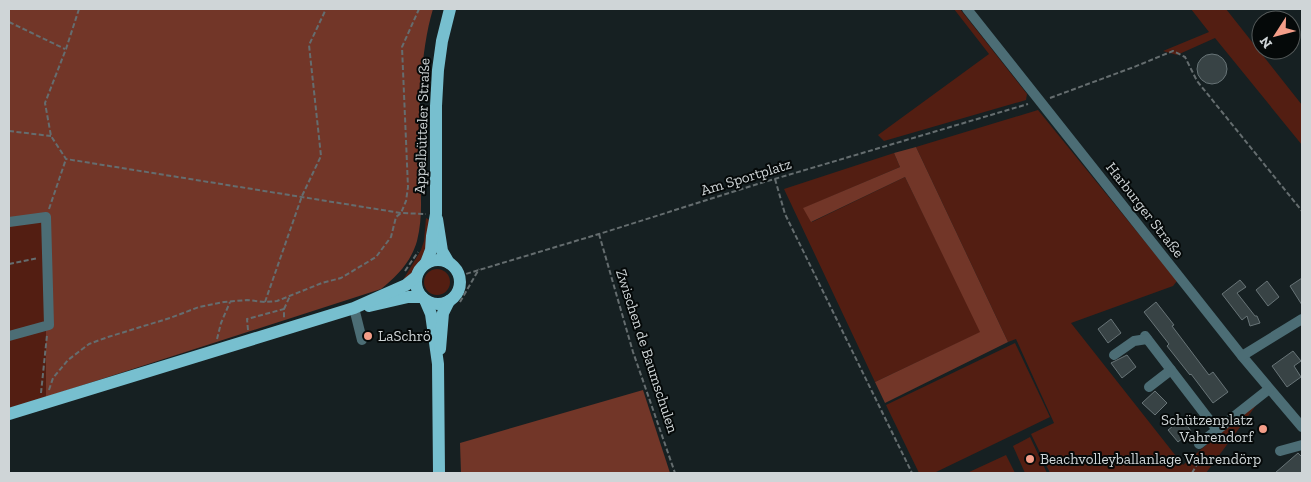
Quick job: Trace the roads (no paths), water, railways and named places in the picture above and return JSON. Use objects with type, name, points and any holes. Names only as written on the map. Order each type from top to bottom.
[{"type":"main road","name":"Appelbütteler Straße","points":[[426,263],[431,250],[432,236],[430,214],[438,70],[442,41],[450,9]]},
{"type":"main road","name":"Appelbütteler Straße","points":[[430,214],[442,251],[449,263]]},
{"type":"main road","points":[[438,364],[444,310],[453,304],[458,290],[459,276],[455,268],[449,263],[440,260],[426,263],[420,268],[416,277],[416,288],[432,314],[438,364],[439,473]]},
{"type":"main road","points":[[9,414],[354,308],[406,285],[416,277]]},
{"type":"main road","points":[[354,308],[382,304],[408,297],[424,299],[438,304],[453,304]]},
{"type":"street","name":"Harburger Straße","points":[[967,9],[1044,99],[1242,356],[1302,427]]},
{"type":"street","points":[[9,222],[46,217],[48,256],[48,325],[9,336]]},
{"type":"street","points":[[354,308],[362,340]]},
{"type":"street","points":[[1242,356],[1302,319]]},
{"type":"street","points":[[1114,355],[1134,341],[1146,338],[1217,430]]},
{"type":"street","points":[[1149,387],[1171,370]]},
{"type":"street","points":[[1199,444],[1270,389]]},
{"type":"street","points":[[1280,451],[1302,445]]},
{"type":"place","name":"LaSchrö","points":[[368,336]]},
{"type":"place","name":"Schützenplatz Vahrendorf","points":[[1263,429]]},
{"type":"place","name":"Beachvolleyballanlage Vahrendörp","points":[[1030,459]]}]
